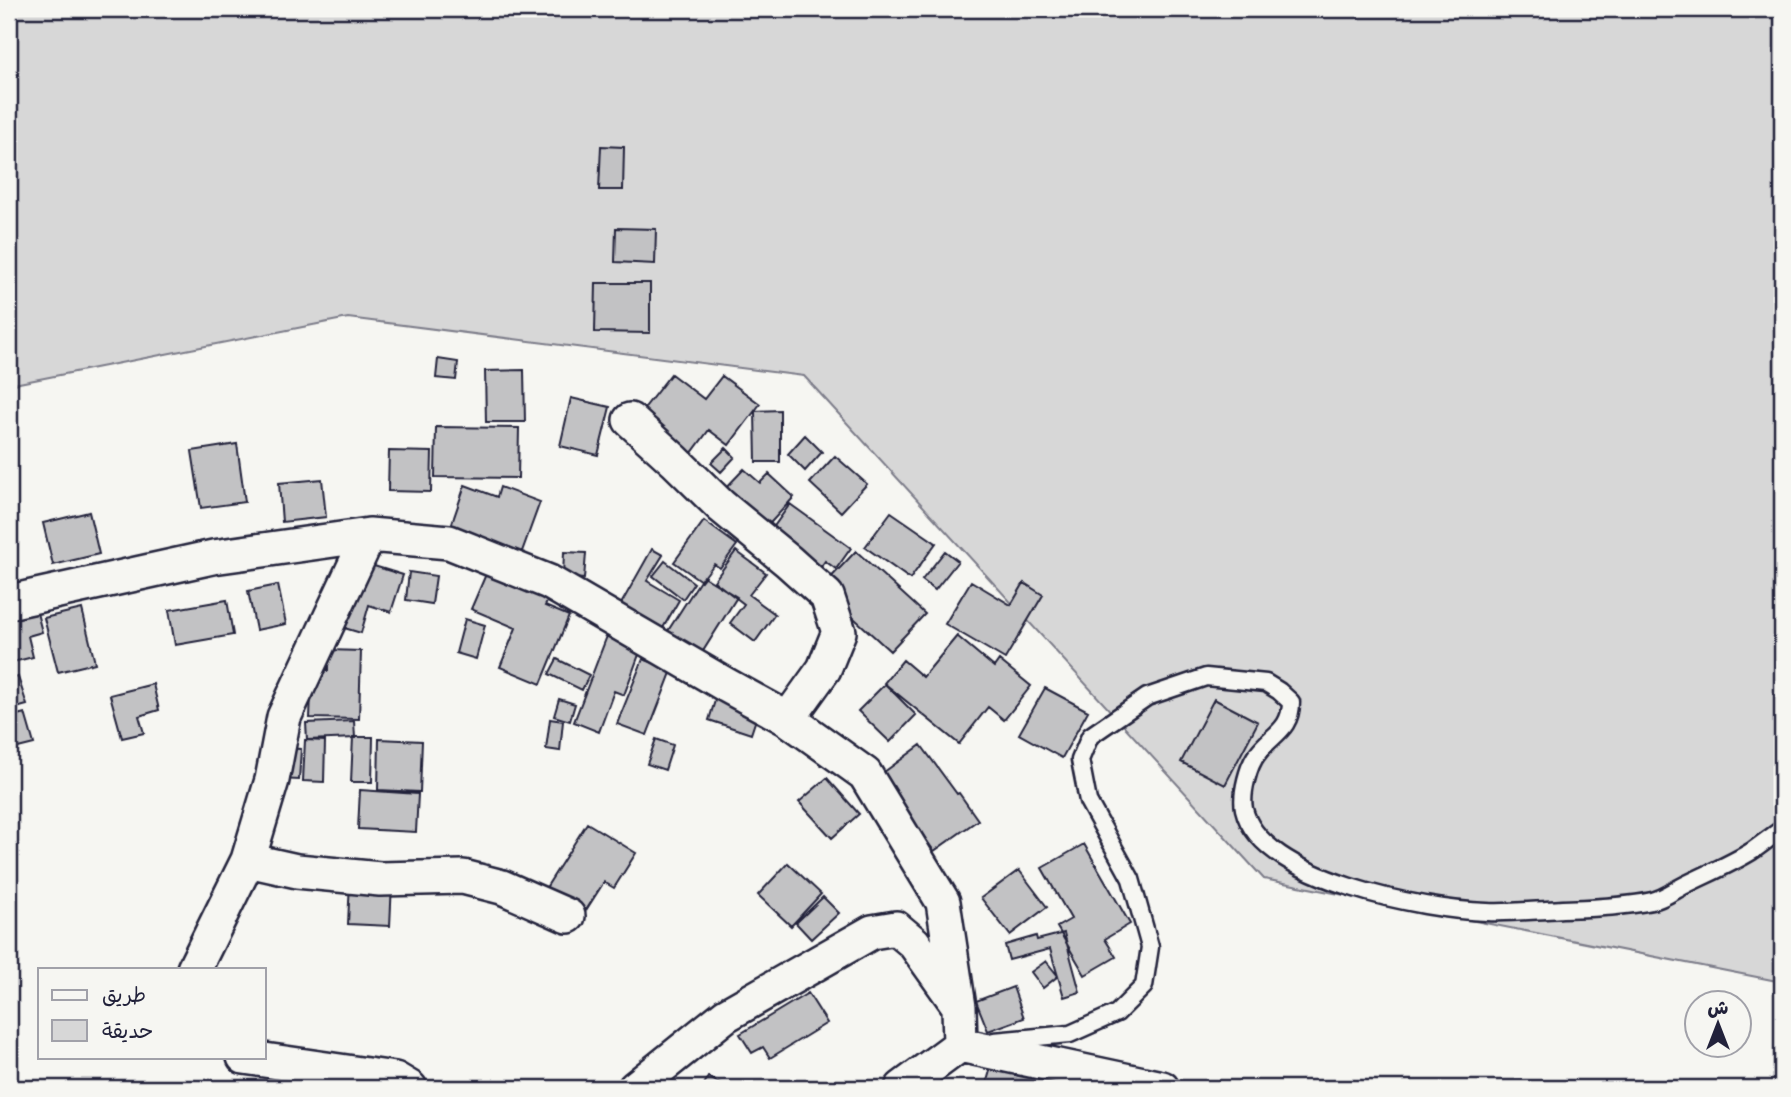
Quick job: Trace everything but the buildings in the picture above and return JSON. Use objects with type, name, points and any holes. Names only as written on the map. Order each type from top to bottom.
[{"type":"street","points":[[630,420],[720,506],[827,596],[839,632],[824,669],[788,719]]},
{"type":"street","points":[[194,968],[248,860],[272,780],[284,718],[369,535]]},
{"type":"street","points":[[9,602],[213,557],[369,535],[449,542],[549,582],[788,719],[865,774],[943,902],[959,1007],[960,1045]]},
{"type":"street","points":[[248,860],[297,871],[380,879],[463,877],[502,887],[568,916]]},
{"type":"street","points":[[635,1088],[726,1015],[872,932],[896,928],[914,943],[959,1007]]},
{"type":"street","points":[[902,1088],[960,1045],[1162,1088]]},
{"type":"street","points":[[251,1058],[395,1079],[410,1088]]},
{"type":"lane","points":[[960,1045],[1070,1034],[1117,1013],[1144,986],[1150,947],[1130,879],[1088,801],[1080,760],[1090,736],[1112,720],[1147,697],[1206,677],[1266,683],[1291,702],[1285,727],[1257,754],[1244,792],[1244,809],[1252,827],[1266,844],[1290,863],[1334,882],[1401,902],[1487,912],[1588,908],[1655,901],[1750,852],[1782,830]]},
{"type":"green space","points":[[9,9],[1782,9],[1782,982],[1264,879],[804,376],[348,318],[9,385]]}]
